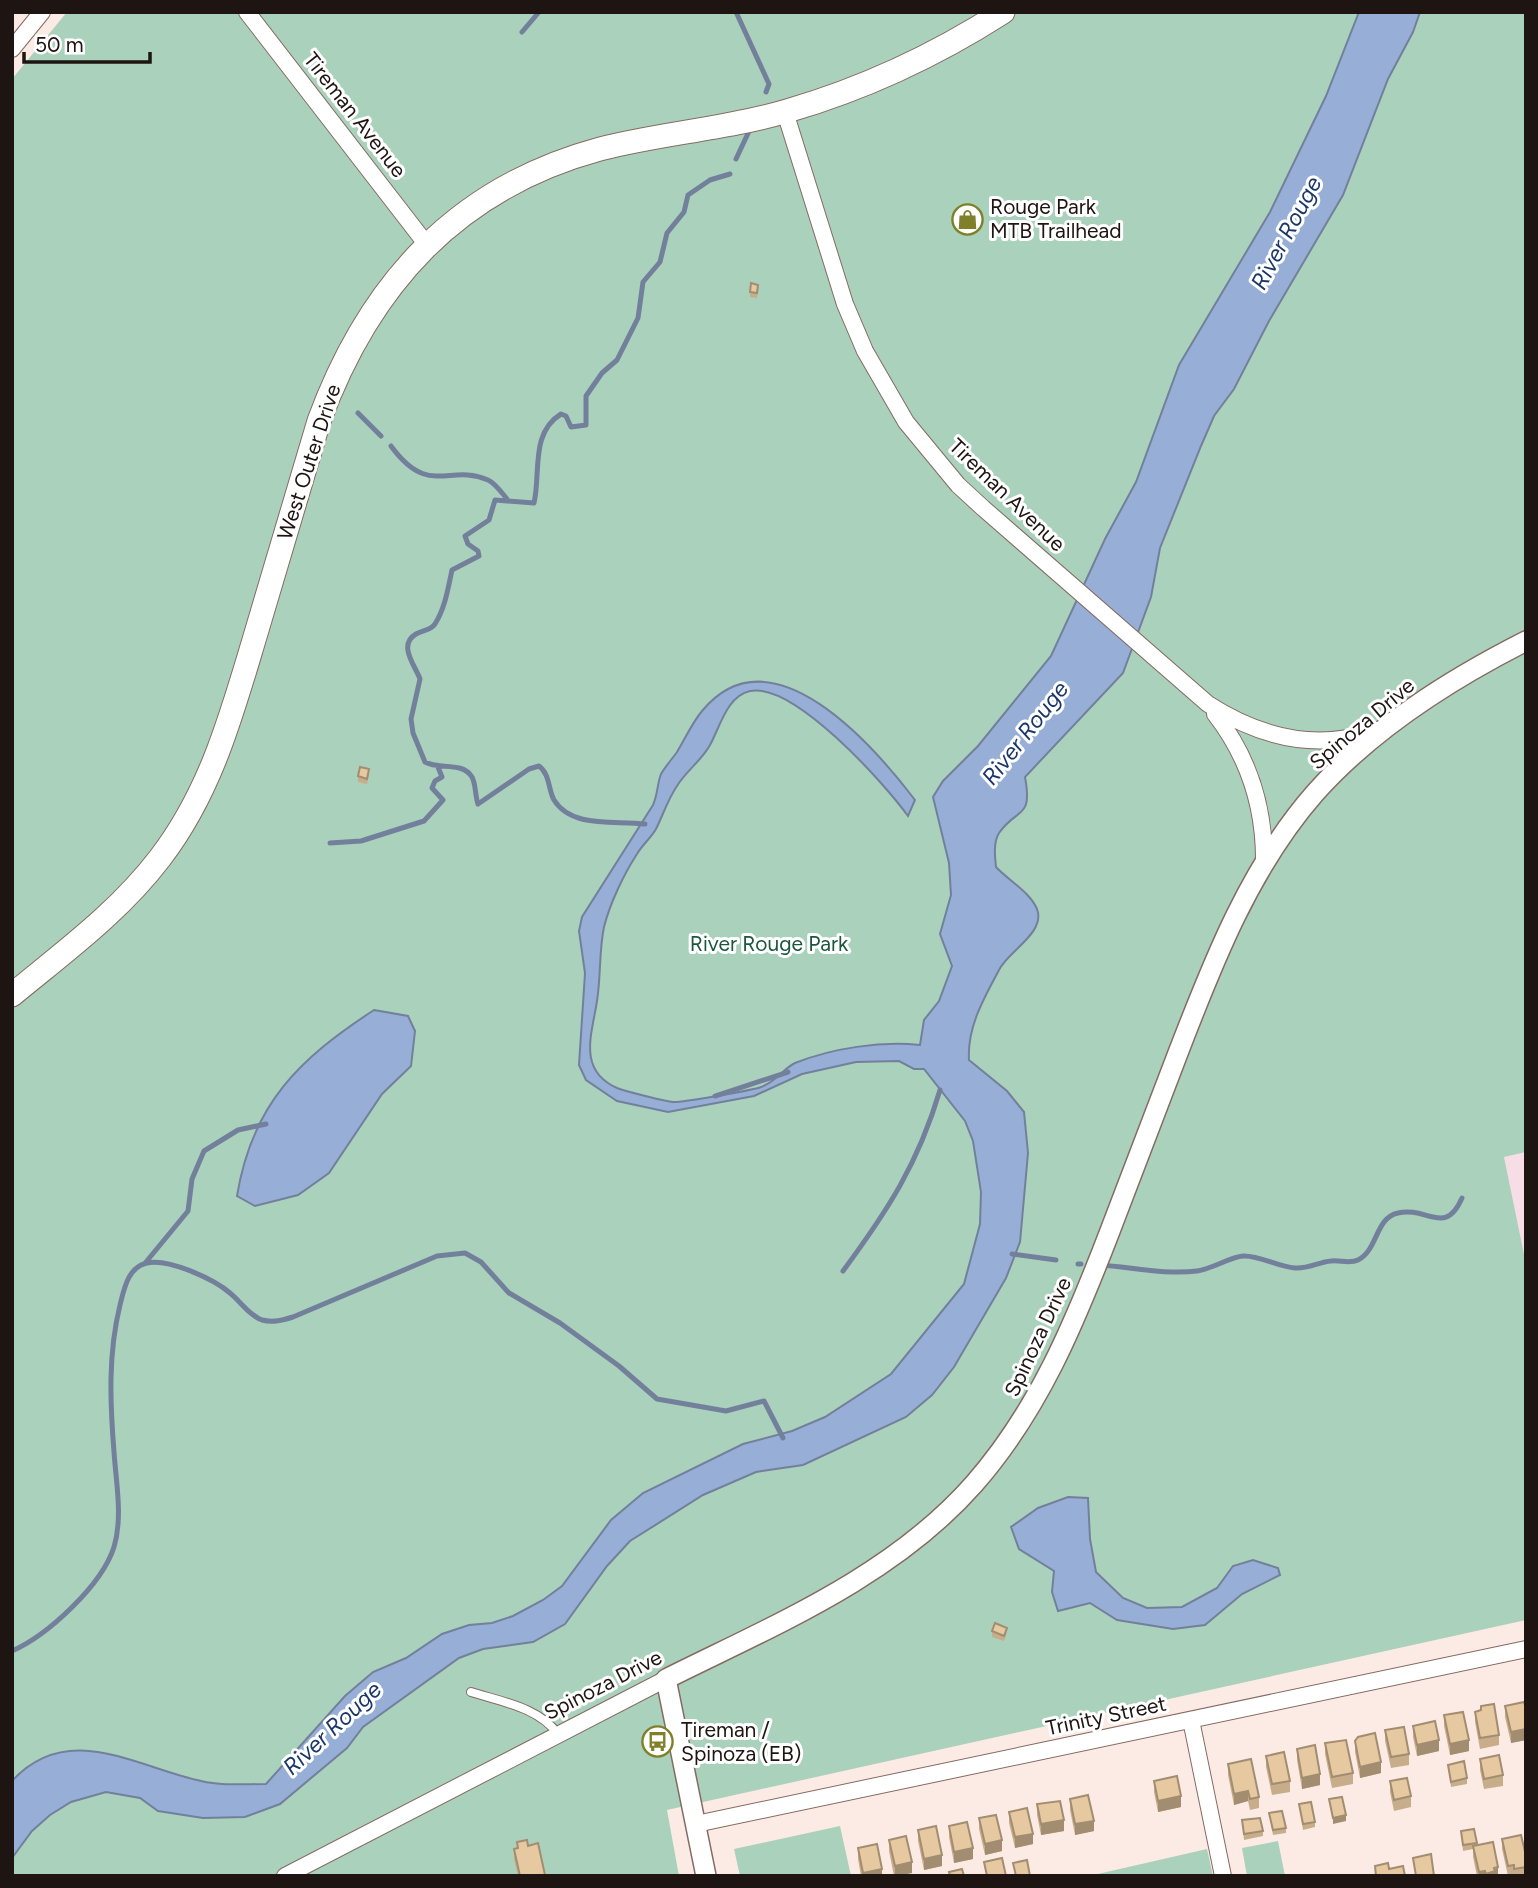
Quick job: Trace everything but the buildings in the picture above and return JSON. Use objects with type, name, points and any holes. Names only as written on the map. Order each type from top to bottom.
[{"type":"main road","name":"West Outer Drive","points":[[12,995],[97,926],[130,894],[160,859],[195,805],[222,746],[319,421],[335,378],[377,303],[427,246],[488,198],[561,162],[626,143],[738,124],[785,112],[853,89],[913,63],[1003,12]]},
{"type":"street","points":[[12,48],[42,12]]},
{"type":"street","name":"Tireman Avenue","points":[[247,12],[427,246]]},
{"type":"street","name":"Tireman Avenue","points":[[785,112],[845,304],[865,351],[889,396],[925,446],[958,485],[1208,704]]},
{"type":"street","name":"Spinoza Drive","points":[[285,1876],[822,1601],[901,1553],[972,1486],[1019,1427],[1050,1374],[1097,1264],[1205,983],[1236,914],[1264,865],[1316,793],[1347,761],[1457,678],[1526,641]]},
{"type":"street","points":[[1208,704],[1252,729],[1294,740],[1345,739],[1393,725]]},
{"type":"street","points":[[1208,704],[1235,741],[1253,782],[1263,827],[1264,865]]},
{"type":"street","name":"Trinity Street","points":[[696,1824],[1526,1649]]},
{"type":"street","points":[[666,1679],[706,1876]]},
{"type":"street","points":[[1191,1720],[1223,1876]]},
{"type":"lane","points":[[471,1692],[535,1713],[548,1720],[558,1734]]},
{"type":"shaded area","points":[[1526,1152],[1526,1264],[1504,1157]]},
{"type":"green space","name":"River Rouge Park","points":[[67,12],[1526,12],[1526,1152],[1504,1157],[1526,1264],[1526,1620],[667,1810],[679,1876],[12,1876],[12,79]]},
{"type":"green space","points":[[840,1826],[851,1876],[740,1876],[734,1849]]},
{"type":"green space","points":[[1278,1841],[1285,1876],[1247,1876],[1242,1848]]},
{"type":"green space","points":[[1207,1849],[1213,1876],[1089,1876]]},
{"type":"water","name":"River Rouge","points":[[1359,12],[1420,12],[1413,32],[1388,79],[1343,195],[1269,321],[1234,389],[1214,416],[1160,548],[1151,597],[1123,673],[1025,777],[1025,807],[997,837],[996,867],[1034,903],[1038,918],[1031,934],[999,970],[982,1002],[971,1036],[969,1060],[1007,1091],[1024,1112],[1028,1153],[1020,1242],[1006,1278],[954,1367],[932,1395],[906,1417],[803,1465],[756,1472],[703,1495],[630,1541],[607,1566],[565,1624],[533,1642],[483,1649],[459,1658],[363,1727],[347,1748],[280,1804],[245,1817],[203,1818],[158,1811],[140,1798],[106,1792],[71,1802],[50,1815],[32,1831],[12,1858],[12,1781],[34,1763],[56,1753],[103,1753],[209,1783],[266,1784],[345,1696],[373,1672],[406,1658],[442,1634],[513,1616],[562,1586],[611,1520],[643,1493],[743,1444],[792,1431],[825,1417],[891,1374],[964,1284],[980,1224],[981,1192],[973,1141],[965,1121],[924,1069],[914,1069],[899,1061],[856,1062],[802,1074],[754,1096],[668,1112],[617,1101],[586,1080],[579,1065],[585,973],[579,931],[582,917],[653,805],[661,774],[702,711],[729,688],[758,682],[789,688],[819,703],[874,751],[915,800],[908,816],[859,760],[813,718],[790,702],[768,692],[750,691],[735,699],[707,750],[674,791],[656,829],[632,862],[614,899],[602,936],[590,1050],[592,1061],[604,1080],[617,1088],[678,1102],[761,1087],[795,1063],[825,1053],[873,1045],[920,1045],[924,1020],[939,1001],[952,966],[940,934],[951,895],[949,863],[933,797],[943,781],[978,746],[1051,656],[1105,539],[1136,482],[1179,365],[1270,212],[1326,96]]},
{"type":"water","points":[[374,1010],[408,1016],[415,1031],[411,1066],[382,1094],[329,1173],[298,1195],[255,1206],[237,1196],[254,1135],[283,1087],[323,1047]]},
{"type":"water","points":[[1068,1497],[1088,1498],[1090,1539],[1096,1572],[1123,1598],[1147,1608],[1182,1607],[1217,1588],[1233,1566],[1253,1560],[1278,1568],[1280,1575],[1242,1594],[1205,1625],[1173,1629],[1117,1620],[1090,1603],[1058,1611],[1052,1592],[1054,1571],[1019,1549],[1011,1527],[1038,1508]]},
{"type":"waterway","points":[[522,32],[539,12]]},
{"type":"waterway","points":[[736,12],[769,84],[766,92]]},
{"type":"waterway","points":[[736,159],[751,127]]},
{"type":"waterway","points":[[645,824],[595,821],[572,815],[554,800],[545,773],[539,766],[529,769],[478,804],[473,780],[468,772],[456,767],[425,762],[413,733],[411,719],[420,679],[409,656],[408,644],[416,634],[435,624],[444,605],[452,570],[479,556],[478,551],[468,544],[465,536],[489,520],[495,500],[534,503],[538,454],[545,432],[551,422],[561,414],[566,416],[571,427],[586,425],[586,396],[602,373],[617,360],[638,318],[643,282],[660,262],[667,233],[684,212],[688,195],[710,180],[730,174]]},
{"type":"waterway","points":[[358,413],[381,436]]},
{"type":"waterway","points":[[391,446],[404,462],[417,471],[428,475],[462,475],[488,480],[507,499]]},
{"type":"waterway","points":[[330,843],[361,841],[424,821],[443,800],[432,788],[435,781],[442,777],[438,767]]},
{"type":"waterway","points":[[715,1096],[788,1072]]},
{"type":"waterway","points":[[843,1271],[874,1227],[912,1164],[940,1090]]},
{"type":"waterway","points":[[146,1262],[188,1211],[192,1179],[204,1151],[238,1130],[266,1124]]},
{"type":"waterway","points":[[1100,1265],[1185,1272],[1203,1270],[1243,1256],[1295,1268],[1331,1261],[1355,1261],[1365,1255],[1390,1216],[1408,1212],[1442,1218],[1456,1210],[1462,1198]]},
{"type":"waterway","points":[[12,1651],[41,1633],[72,1607],[98,1577],[114,1547],[118,1512],[111,1396],[113,1342],[128,1280],[135,1269],[147,1263],[167,1264],[202,1276],[223,1287],[258,1318],[274,1321],[293,1317],[437,1256],[465,1253],[481,1262],[509,1293],[560,1323],[619,1366],[657,1399],[726,1411],[764,1401],[783,1438]]},
{"type":"waterway","points":[[1012,1254],[1056,1260]]},
{"type":"place","name":"Rouge Park MTB Trailhead","points":[[967,219]]},
{"type":"place","name":"Tireman / Spinoza (EB)","points":[[658,1742]]}]
